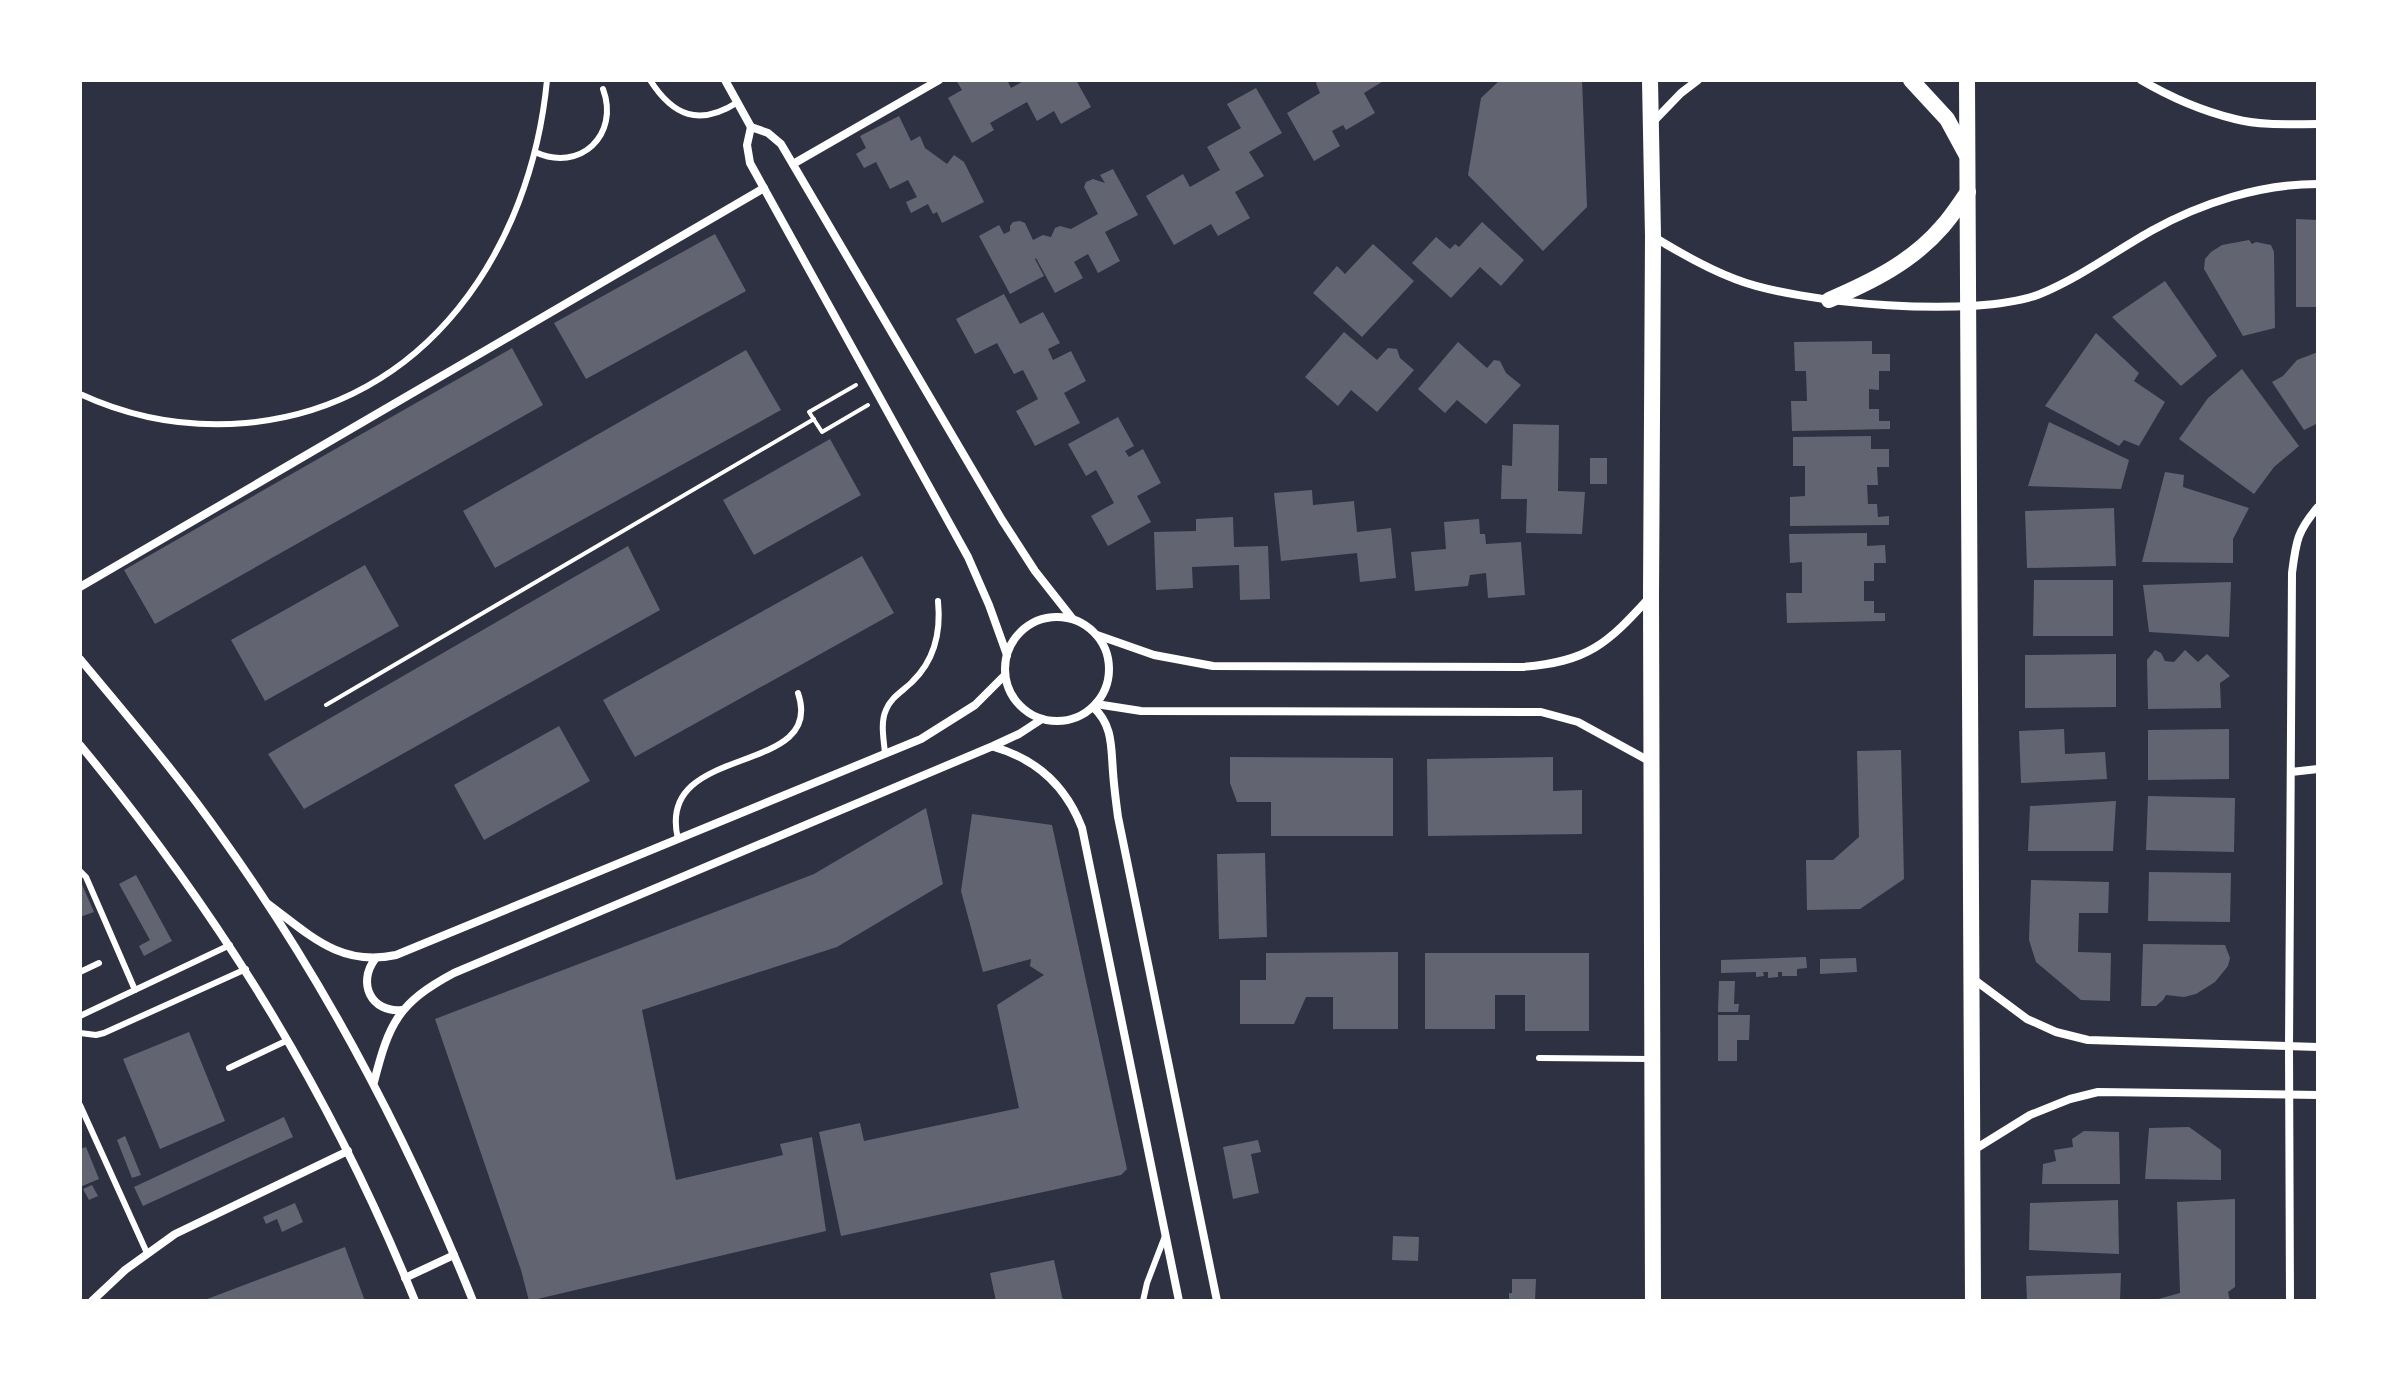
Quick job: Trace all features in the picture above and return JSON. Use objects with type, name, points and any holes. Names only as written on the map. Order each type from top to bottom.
[{"type":"main road","points":[[1650,80],[1653,236],[1653,1301]]},
{"type":"main road","points":[[1911,80],[1947,119],[1968,159]]},
{"type":"main road","points":[[1967,80],[1973,1301]]},
{"type":"main road","points":[[1829,300],[1870,283],[1908,258],[1941,228],[1968,192]]},
{"type":"street","points":[[725,80],[751,127],[775,138],[793,164],[1035,571],[1072,618],[1097,635],[1109,657],[1108,682],[1094,706],[1074,719],[1042,719],[1024,710],[1011,694],[1005,675],[1007,655],[1011,644],[1027,626],[1049,617],[1072,618]]},
{"type":"street","points":[[793,164],[939,80]]},
{"type":"street","points":[[1650,126],[1698,80]]},
{"type":"street","points":[[2141,80],[2194,106],[2236,120],[2318,124]]},
{"type":"street","points":[[751,127],[748,154],[764,188],[968,557],[1007,655]]},
{"type":"street","points":[[1653,236],[1693,261],[1736,280],[1782,293],[1829,300],[1969,306],[2037,295],[2067,281],[2153,230],[2206,205],[2253,191],[2318,184]]},
{"type":"street","points":[[80,587],[764,188]]},
{"type":"street","points":[[2290,1301],[2292,573],[2302,525],[2318,507]]},
{"type":"street","points":[[1097,635],[1154,655],[1213,666],[1522,667],[1558,663],[1592,650],[1621,629],[1651,596]]},
{"type":"street","points":[[80,659],[188,791],[268,904],[324,992],[401,1136],[473,1301]]},
{"type":"street","points":[[268,904],[329,948],[351,957],[375,959],[406,952],[921,739],[975,705],[1005,675]]},
{"type":"street","points":[[1094,706],[1141,711],[1541,712],[1578,722],[1651,763]]},
{"type":"street","points":[[1094,706],[1107,724],[1111,737],[1118,817],[1217,1301]]},
{"type":"street","points":[[374,1082],[386,1037],[402,1010],[425,989],[454,973],[993,746],[1042,719]]},
{"type":"street","points":[[993,746],[1022,757],[1048,775],[1069,799],[1082,828],[1179,1301]]},
{"type":"street","points":[[80,747],[147,828],[246,969],[348,1151],[415,1301]]},
{"type":"street","points":[[2291,772],[2318,769]]},
{"type":"street","points":[[375,959],[366,982],[372,999],[385,1009],[402,1010]]},
{"type":"street","points":[[1971,978],[2027,1019],[2056,1032],[2088,1040],[2318,1047]]},
{"type":"street","points":[[1972,1152],[2030,1115],[2098,1092],[2318,1095]]},
{"type":"street","points":[[92,1301],[147,1253],[175,1234],[348,1151]]},
{"type":"street","points":[[405,1278],[454,1255]]},
{"type":"lane","points":[[650,80],[667,103],[687,114],[711,115],[738,102]]},
{"type":"lane","points":[[80,394],[148,417],[190,423],[261,422],[316,410],[369,387],[393,371],[437,335],[473,290],[515,213],[535,152],[547,81]]},
{"type":"lane","points":[[535,152],[565,158],[584,152],[593,145],[607,119],[607,98],[603,89]]},
{"type":"lane","points":[[885,754],[885,711],[893,699],[921,673],[929,660],[939,631],[938,601]]},
{"type":"lane","points":[[678,839],[675,820],[679,800],[685,792],[699,779],[775,747],[790,737],[800,720],[801,701],[798,693]]},
{"type":"lane","points":[[80,871],[88,880],[135,990]]},
{"type":"lane","points":[[80,1016],[230,945]]},
{"type":"lane","points":[[80,972],[99,963]]},
{"type":"lane","points":[[80,1033],[104,1033],[246,969]]},
{"type":"lane","points":[[229,1068],[288,1040]]},
{"type":"lane","points":[[1539,1058],[1652,1060]]},
{"type":"lane","points":[[80,1105],[147,1253]]},
{"type":"lane","points":[[1143,1301],[1165,1235]]},
{"type":"path","points":[[868,377],[809,412],[822,432],[869,404]]},
{"type":"path","points":[[326,705],[814,419]]},
{"type":"building","points":[[956,80],[1007,80],[1011,88],[1025,80],[1076,80],[1091,107],[1061,124],[1054,111],[1037,121],[1027,102],[990,123],[994,130],[972,143],[948,98],[962,90]]},
{"type":"building","points":[[1318,80],[1385,80],[1364,93],[1375,113],[1346,130],[1343,125],[1332,131],[1340,146],[1314,161],[1287,113],[1320,93],[1316,83]]},
{"type":"building","points":[[1500,80],[1582,80],[1587,207],[1543,251],[1468,175],[1481,98]]},
{"type":"building","points":[[1256,88],[1282,133],[1249,152],[1264,176],[1235,192],[1250,218],[1218,236],[1211,224],[1174,245],[1146,196],[1183,174],[1190,187],[1220,170],[1207,147],[1241,128],[1227,104]]},
{"type":"building","points":[[899,116],[911,141],[920,136],[925,148],[947,164],[954,155],[964,162],[984,202],[942,223],[937,212],[933,214],[928,204],[911,213],[906,202],[917,197],[908,180],[890,189],[876,162],[864,168],[856,154],[866,148],[860,136]]},
{"type":"building","points":[[1113,169],[1138,215],[1105,232],[1120,261],[1098,273],[1088,254],[1074,262],[1083,278],[1055,293],[1036,258],[1044,276],[1010,294],[979,236],[999,225],[1004,234],[1010,231],[1013,222],[1020,221],[1025,223],[1033,240],[1043,235],[1051,237],[1055,228],[1060,226],[1071,229],[1098,214],[1084,187],[1086,182],[1093,179],[1105,183],[1100,175]]},
{"type":"building","points":[[2296,219],[2318,220],[2318,307],[2296,307]]},
{"type":"building","points":[[1482,222],[1524,260],[1501,286],[1480,267],[1451,298],[1412,263],[1436,237],[1450,249],[1455,244],[1459,247]]},
{"type":"building","points":[[715,234],[746,291],[586,379],[554,323]]},
{"type":"building","points":[[2249,240],[2252,244],[2271,245],[2274,252],[2275,328],[2243,336],[2204,269],[2205,259],[2211,252],[2222,245]]},
{"type":"building","points":[[1373,244],[1414,281],[1362,337],[1313,293],[1337,266],[1345,274]]},
{"type":"building","points":[[2165,281],[2217,356],[2181,386],[2112,317]]},
{"type":"building","points":[[1004,294],[1020,324],[1043,312],[1060,343],[1048,349],[1053,360],[1071,351],[1086,381],[1064,393],[1080,423],[1035,446],[1016,411],[1038,399],[1023,370],[1014,374],[997,343],[975,354],[956,319]]},
{"type":"building","points":[[1344,332],[1377,360],[1388,348],[1397,349],[1400,358],[1414,370],[1377,412],[1351,390],[1338,406],[1305,377]]},
{"type":"building","points":[[2096,333],[2139,373],[2134,381],[2165,402],[2139,446],[2124,440],[2119,446],[2045,406]]},
{"type":"building","points":[[1872,341],[1872,354],[1890,354],[1890,371],[1879,371],[1879,390],[1869,389],[1869,409],[1879,409],[1879,421],[1890,421],[1890,429],[1792,431],[1791,401],[1807,401],[1806,371],[1795,371],[1794,342]]},
{"type":"building","points":[[1458,342],[1487,368],[1494,360],[1500,361],[1506,373],[1521,385],[1486,424],[1457,400],[1445,413],[1418,389]]},
{"type":"building","points":[[512,348],[543,405],[155,624],[124,570]]},
{"type":"building","points":[[746,350],[781,410],[495,568],[463,511]]},
{"type":"building","points":[[2318,352],[2318,423],[2304,430],[2272,382],[2283,376],[2297,360]]},
{"type":"building","points":[[2242,369],[2299,446],[2274,467],[2254,494],[2179,439],[2208,398]]},
{"type":"building","points":[[1118,417],[1134,446],[1125,451],[1129,457],[1143,449],[1161,483],[1137,496],[1151,522],[1108,546],[1091,516],[1114,503],[1096,470],[1086,476],[1068,444]]},
{"type":"building","points":[[2049,422],[2129,460],[2121,489],[2028,486]]},
{"type":"building","points":[[1513,424],[1559,425],[1558,491],[1585,492],[1582,534],[1526,533],[1527,499],[1501,499],[1502,465],[1512,466]]},
{"type":"building","points":[[1871,436],[1871,449],[1889,449],[1889,467],[1877,467],[1878,485],[1867,485],[1868,504],[1877,504],[1878,517],[1889,516],[1889,525],[1790,526],[1790,497],[1805,496],[1805,466],[1793,466],[1793,437]]},
{"type":"building","points":[[830,439],[861,495],[754,555],[723,500]]},
{"type":"building","points":[[1590,458],[1607,458],[1607,484],[1590,484]]},
{"type":"building","points":[[2165,472],[2184,475],[2183,487],[2249,508],[2233,539],[2233,563],[2142,562]]},
{"type":"building","points":[[1312,490],[1313,505],[1354,501],[1357,532],[1391,528],[1396,578],[1360,582],[1357,553],[1281,561],[1274,493]]},
{"type":"building","points":[[2114,508],[2116,566],[2027,568],[2025,511]]},
{"type":"building","points":[[1233,517],[1234,547],[1268,546],[1270,599],[1240,600],[1239,565],[1192,567],[1193,588],[1156,590],[1154,532],[1196,531],[1196,519]]},
{"type":"building","points":[[1479,519],[1480,534],[1485,534],[1486,544],[1521,542],[1525,595],[1488,598],[1486,573],[1470,575],[1468,586],[1415,591],[1411,552],[1446,549],[1444,522]]},
{"type":"building","points":[[1867,533],[1867,546],[1885,545],[1886,563],[1874,563],[1874,581],[1864,581],[1864,601],[1874,601],[1874,613],[1885,613],[1885,621],[1787,623],[1786,593],[1802,593],[1802,562],[1790,563],[1789,534]]},
{"type":"building","points":[[628,546],[660,610],[304,809],[268,754]]},
{"type":"building","points":[[862,556],[894,613],[635,757],[603,700]]},
{"type":"building","points":[[365,565],[399,626],[265,701],[231,640]]},
{"type":"building","points":[[2034,580],[2113,580],[2113,636],[2033,636]]},
{"type":"building","points":[[2231,582],[2229,637],[2149,632],[2143,585]]},
{"type":"building","points":[[2155,650],[2161,653],[2165,661],[2174,662],[2185,650],[2198,662],[2207,654],[2230,676],[2220,683],[2221,708],[2148,709],[2147,660]]},
{"type":"building","points":[[2116,654],[2116,707],[2025,708],[2025,655]]},
{"type":"building","points":[[559,726],[590,781],[484,840],[454,785]]},
{"type":"building","points":[[2064,729],[2065,754],[2105,752],[2107,779],[2021,783],[2019,731]]},
{"type":"building","points":[[2229,729],[2229,779],[2148,780],[2148,730]]},
{"type":"building","points":[[1901,750],[1904,879],[1860,909],[1807,910],[1806,860],[1833,860],[1859,837],[1857,751]]},
{"type":"building","points":[[1230,757],[1393,758],[1393,836],[1271,836],[1271,802],[1237,802],[1230,783]]},
{"type":"building","points":[[1553,757],[1553,791],[1582,790],[1582,834],[1428,836],[1427,759]]},
{"type":"building","points":[[2148,796],[2235,798],[2234,852],[2146,850]]},
{"type":"building","points":[[2116,801],[2113,851],[2028,851],[2030,806]]},
{"type":"building","points":[[926,808],[943,884],[837,947],[642,1010],[676,1180],[783,1155],[780,1144],[812,1137],[826,1231],[529,1301],[435,1019],[814,874]]},
{"type":"building","points":[[972,814],[1052,825],[1127,1169],[1121,1175],[841,1236],[819,1132],[860,1123],[864,1141],[1019,1108],[997,1005],[1044,975],[1030,966],[1031,959],[983,972],[961,891]]},
{"type":"building","points":[[1265,853],[1267,937],[1219,939],[1217,854]]},
{"type":"building","points":[[2149,872],[2231,873],[2230,922],[2148,921]]},
{"type":"building","points":[[136,875],[172,941],[144,956],[139,946],[150,940],[119,884]]},
{"type":"building","points":[[80,880],[94,912],[80,917]]},
{"type":"building","points":[[2031,880],[2109,882],[2108,913],[2079,913],[2078,952],[2111,953],[2110,1001],[2081,1000],[2036,962],[2029,940]]},
{"type":"building","points":[[2143,944],[2225,945],[2230,958],[2228,966],[2215,982],[2196,994],[2184,997],[2166,995],[2156,1006],[2141,1006]]},
{"type":"building","points":[[1398,952],[1398,1029],[1333,1029],[1333,997],[1306,997],[1294,1024],[1240,1024],[1240,980],[1266,980],[1266,953]]},
{"type":"building","points":[[1425,953],[1589,953],[1589,1031],[1525,1031],[1525,995],[1495,995],[1495,1029],[1425,1029]]},
{"type":"building","points":[[1806,957],[1807,968],[1797,969],[1797,976],[1782,976],[1782,972],[1778,972],[1778,977],[1768,978],[1768,972],[1756,977],[1756,972],[1721,973],[1721,960]]},
{"type":"building","points":[[1856,958],[1857,972],[1820,974],[1820,959]]},
{"type":"building","points":[[1719,981],[1735,981],[1734,1004],[1739,1004],[1738,1012],[1718,1012]]},
{"type":"building","points":[[1718,1015],[1750,1015],[1749,1040],[1737,1040],[1737,1061],[1718,1061]]},
{"type":"building","points":[[189,1032],[225,1121],[160,1149],[123,1059]]},
{"type":"building","points":[[284,1117],[293,1137],[143,1206],[134,1187]]},
{"type":"building","points":[[2189,1127],[2221,1150],[2221,1180],[2145,1179],[2149,1128]]},
{"type":"building","points":[[2084,1131],[2119,1132],[2120,1184],[2042,1184],[2043,1164],[2056,1161],[2054,1150],[2073,1147],[2072,1139]]},
{"type":"building","points":[[125,1136],[141,1175],[132,1178],[117,1140]]},
{"type":"building","points":[[1258,1140],[1261,1152],[1251,1154],[1259,1193],[1233,1199],[1223,1147]]},
{"type":"building","points":[[86,1147],[99,1179],[80,1187],[80,1149]]},
{"type":"building","points":[[92,1185],[98,1196],[89,1200],[83,1189]]},
{"type":"building","points":[[2235,1199],[2235,1287],[2228,1292],[2230,1301],[2151,1301],[2180,1293],[2177,1202]]},
{"type":"building","points":[[2118,1200],[2119,1254],[2029,1250],[2030,1203]]},
{"type":"building","points":[[295,1203],[303,1222],[282,1232],[277,1219],[266,1224],[263,1217]]},
{"type":"building","points":[[1393,1236],[1419,1237],[1418,1261],[1392,1260]]},
{"type":"building","points":[[345,1247],[365,1301],[202,1301]]},
{"type":"building","points":[[1054,1260],[1063,1301],[996,1301],[990,1273]]},
{"type":"building","points":[[2121,1273],[2120,1301],[2027,1301],[2026,1276]]},
{"type":"building","points":[[1512,1279],[1536,1279],[1535,1301],[1509,1301]]}]
